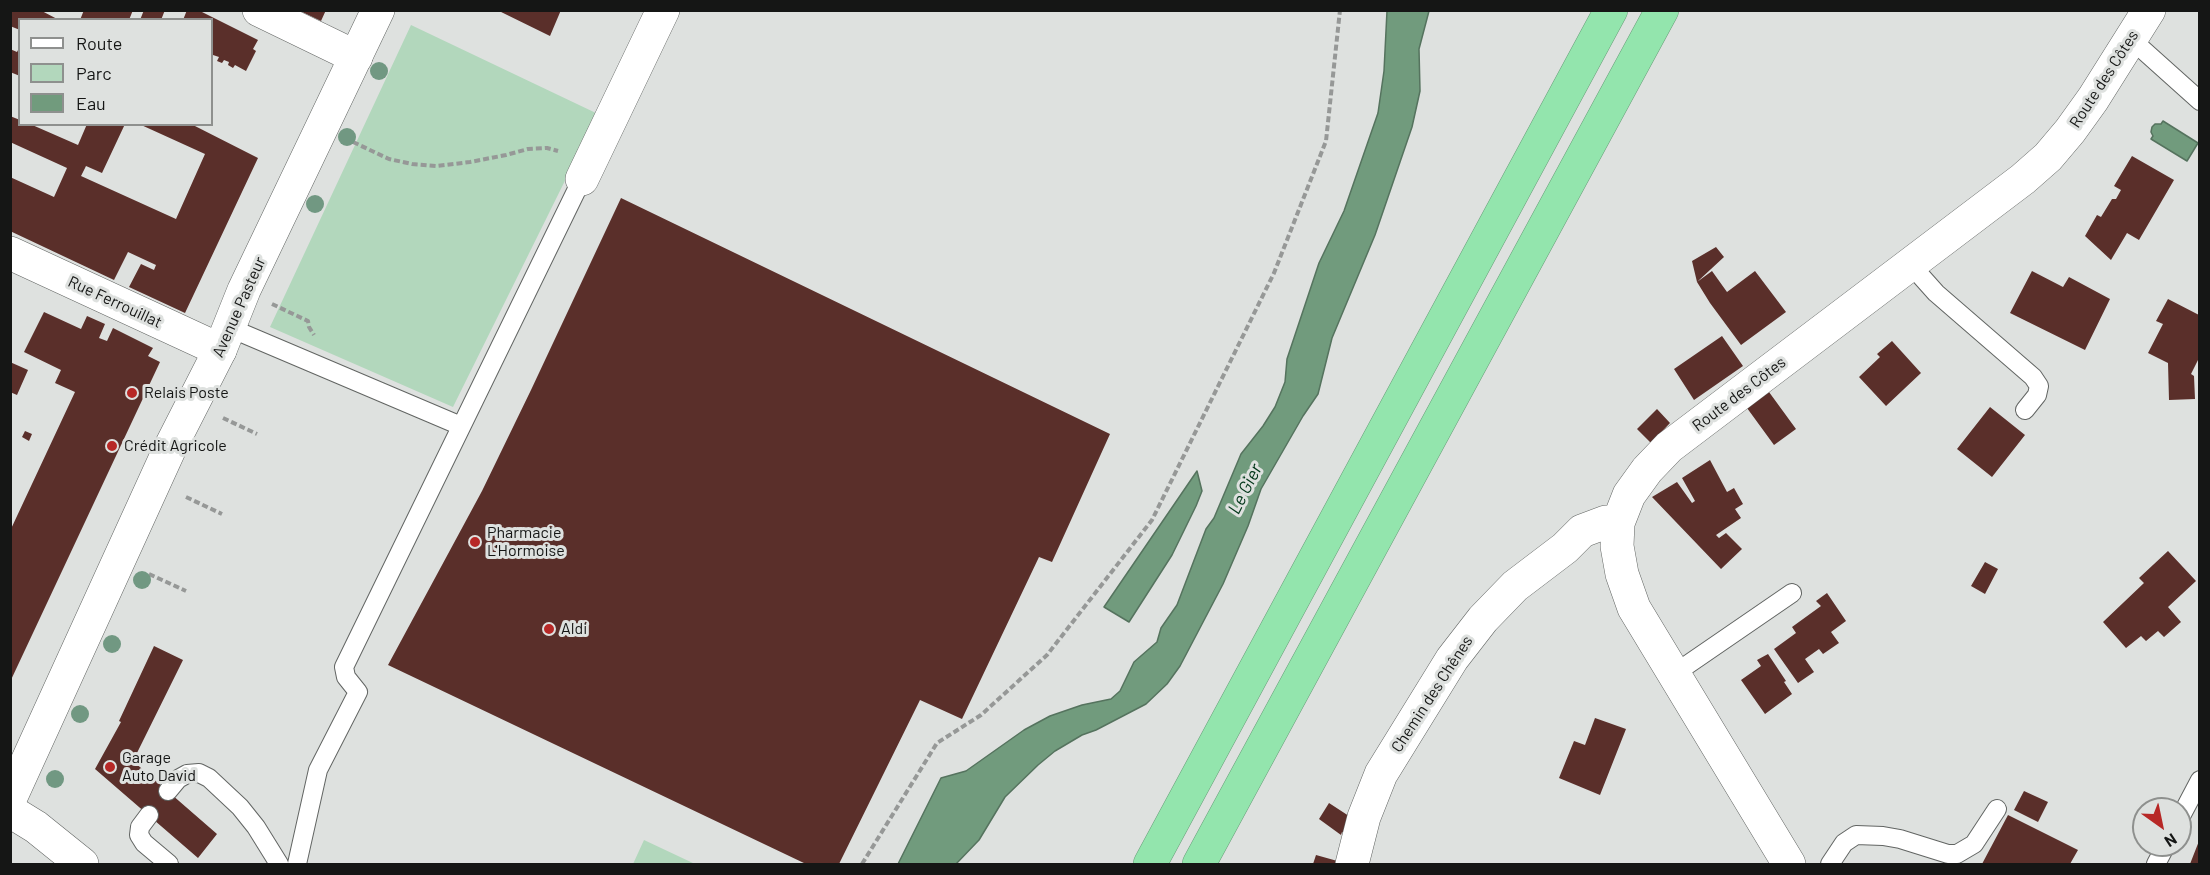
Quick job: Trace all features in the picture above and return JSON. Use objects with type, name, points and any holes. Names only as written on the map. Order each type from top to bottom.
[{"type":"highway","points":[[1150,864],[1611,10]]},
{"type":"highway","points":[[1199,864],[1662,10]]},
{"type":"street","points":[[259,10],[356,57]]},
{"type":"street","name":"Avenue Pasteur","points":[[10,799],[170,448],[225,339],[244,291],[378,10]]},
{"type":"street","points":[[582,179],[663,10]]},
{"type":"street","name":"Route des Côtes","points":[[1789,864],[1634,608],[1622,574],[1617,546],[1618,523],[1629,495],[1647,470],[1670,447],[1911,265],[2048,157],[2093,99],[2149,10]]},
{"type":"street","name":"Rue Ferrouillat","points":[[10,253],[225,339]]},
{"type":"street","name":"Chemin des Chênes","points":[[1352,864],[1364,817],[1381,774],[1452,659],[1483,619],[1515,586],[1565,548],[1582,531],[1606,522],[1618,523]]},
{"type":"street","points":[[10,812],[36,827],[82,864]]},
{"type":"lane","points":[[2130,41],[2142,49],[2199,101]]},
{"type":"lane","points":[[297,864],[318,770],[358,692],[350,684],[344,667],[582,179]]},
{"type":"lane","points":[[1911,265],[1936,293],[2033,377],[2039,386],[2037,395],[2025,410]]},
{"type":"lane","points":[[225,339],[461,426]]},
{"type":"lane","points":[[1674,674],[1792,593]]},
{"type":"lane","points":[[168,792],[178,778],[187,774],[199,773],[209,778],[240,807],[256,827],[279,864]]},
{"type":"lane","points":[[2190,797],[2199,780]]},
{"type":"lane","points":[[1830,864],[1844,843],[1856,835],[1892,837],[1948,854],[1957,854],[1974,844],[1997,809]]},
{"type":"lane","points":[[149,815],[140,827],[140,835],[144,843],[169,864]]},
{"type":"path","points":[[862,864],[937,743],[981,715],[1047,655],[1152,520],[1274,273],[1326,141],[1340,10]]},
{"type":"path","points":[[353,142],[389,159],[412,164],[437,165],[506,155],[528,149],[547,148],[560,152],[572,160],[582,179]]},
{"type":"path","points":[[223,418],[257,434]]},
{"type":"path","points":[[186,497],[222,514]]},
{"type":"path","points":[[148,573],[186,591]]},
{"type":"green space","points":[[411,25],[598,114],[453,407],[270,327]]},
{"type":"green space","points":[[644,840],[695,864],[633,864]]},
{"type":"water","name":"Le Gier","points":[[1387,11],[1429,11],[1419,49],[1420,91],[1412,127],[1375,235],[1332,338],[1318,394],[1261,489],[1223,584],[1180,666],[1167,684],[1146,704],[1082,735],[1055,751],[1038,765],[1005,797],[979,840],[956,864],[898,864],[941,778],[966,771],[1024,730],[1050,716],[1082,705],[1111,699],[1120,691],[1134,662],[1157,642],[1161,628],[1177,605],[1206,529],[1214,518],[1241,454],[1275,407],[1285,382],[1287,359],[1319,263],[1344,211],[1378,113],[1384,71]]},
{"type":"water","points":[[2163,121],[2198,143],[2187,161],[2151,139],[2152,127]]},
{"type":"water","points":[[1197,471],[1202,491],[1196,506],[1172,555],[1129,622],[1104,607]]},
{"type":"building","points":[[10,10],[40,10],[55,18],[18,18],[18,29],[10,26]]},
{"type":"building","points":[[84,10],[133,10],[130,18],[81,18]]},
{"type":"building","points":[[144,10],[165,10],[162,18],[141,18]]},
{"type":"building","points":[[187,10],[198,10],[258,40],[253,49],[256,51],[246,71],[235,65],[233,68],[228,65],[229,62],[224,60],[222,63],[217,61],[219,57],[213,55],[213,18],[184,18]]},
{"type":"building","points":[[298,10],[326,10],[321,21]]},
{"type":"building","points":[[497,10],[561,10],[550,36]]},
{"type":"building","points":[[10,49],[17,52],[18,50],[18,75],[10,72]]},
{"type":"building","points":[[10,116],[18,119],[18,126],[35,126],[78,145],[86,126],[124,126],[102,173],[86,166],[81,176],[176,219],[205,154],[143,126],[195,126],[258,158],[185,313],[129,287],[141,264],[154,270],[156,265],[128,252],[114,280],[10,231],[10,177],[54,197],[67,168],[10,142]]},
{"type":"building","points":[[2132,156],[2174,180],[2139,240],[2127,233],[2111,260],[2085,236],[2097,215],[2101,217],[2112,199],[2116,199],[2121,190],[2114,186]]},
{"type":"building","points":[[621,198],[1110,434],[1052,562],[1039,557],[962,719],[920,700],[839,864],[806,864],[388,665],[482,491]]},
{"type":"building","points":[[1716,247],[1724,257],[1697,282],[1692,261]]},
{"type":"building","points":[[1712,271],[1727,292],[1755,271],[1786,312],[1741,345],[1697,282]]},
{"type":"building","points":[[2032,271],[2063,287],[2069,277],[2110,299],[2085,350],[2010,313]]},
{"type":"building","points":[[2168,299],[2199,315],[2199,358],[2191,374],[2194,376],[2195,399],[2169,400],[2168,363],[2148,353],[2163,324],[2156,321]]},
{"type":"building","points":[[44,312],[81,329],[87,316],[105,324],[99,338],[107,341],[113,328],[153,348],[148,356],[160,362],[10,682],[10,531],[75,392],[55,383],[61,370],[24,352]]},
{"type":"building","points":[[1722,336],[1743,366],[1694,400],[1674,369]]},
{"type":"building","points":[[1892,341],[1921,373],[1886,406],[1859,377],[1880,357],[1877,354]]},
{"type":"building","points":[[10,362],[28,370],[17,395],[10,392]]},
{"type":"building","points":[[1769,392],[1796,429],[1774,445],[1747,408]]},
{"type":"building","points":[[1990,407],[2025,435],[1992,477],[1957,449]]},
{"type":"building","points":[[1657,409],[1670,423],[1651,443],[1637,429]]},
{"type":"building","points":[[25,431],[32,434],[29,441],[22,437]]},
{"type":"building","points":[[1710,460],[1727,492],[1734,488],[1743,504],[1735,509],[1741,518],[1716,535],[1719,538],[1726,533],[1742,549],[1721,569],[1652,497],[1677,482],[1692,503],[1695,501],[1682,478]]},
{"type":"building","points":[[2168,551],[2196,581],[2168,607],[2181,622],[2164,637],[2158,631],[2146,641],[2141,636],[2126,648],[2103,622],[2144,583],[2139,578]]},
{"type":"building","points":[[1985,562],[1998,569],[1985,594],[1971,586]]},
{"type":"building","points":[[1827,593],[1846,621],[1831,632],[1839,643],[1823,654],[1819,649],[1805,659],[1814,672],[1798,683],[1774,649],[1796,633],[1792,627],[1821,606],[1816,601]]},
{"type":"building","points":[[154,646],[183,660],[133,761],[217,834],[198,858],[95,769],[121,722],[119,721]]},
{"type":"building","points":[[1768,654],[1792,694],[1765,714],[1741,680],[1761,666],[1757,660]]},
{"type":"building","points":[[1595,718],[1626,729],[1600,795],[1559,778],[1574,741],[1585,745]]},
{"type":"building","points":[[2024,791],[2048,802],[2038,822],[2014,810]]},
{"type":"building","points":[[1329,803],[1352,818],[1345,834],[1342,832],[1341,835],[1319,819]]},
{"type":"building","points":[[2008,815],[2078,850],[2070,864],[1982,864]]},
{"type":"building","points":[[2199,841],[2199,864],[2190,864]]},
{"type":"building","points":[[1316,855],[1341,862],[1340,864],[1313,864]]},
{"type":"place","name":"Relais Poste","points":[[132,393]]},
{"type":"place","name":"Crédit Agricole","points":[[112,446]]},
{"type":"place","name":"Pharmacie L'Hormoise","points":[[475,542]]},
{"type":"place","name":"Aldi","points":[[549,629]]},
{"type":"place","name":"Garage Auto David","points":[[110,767]]}]
